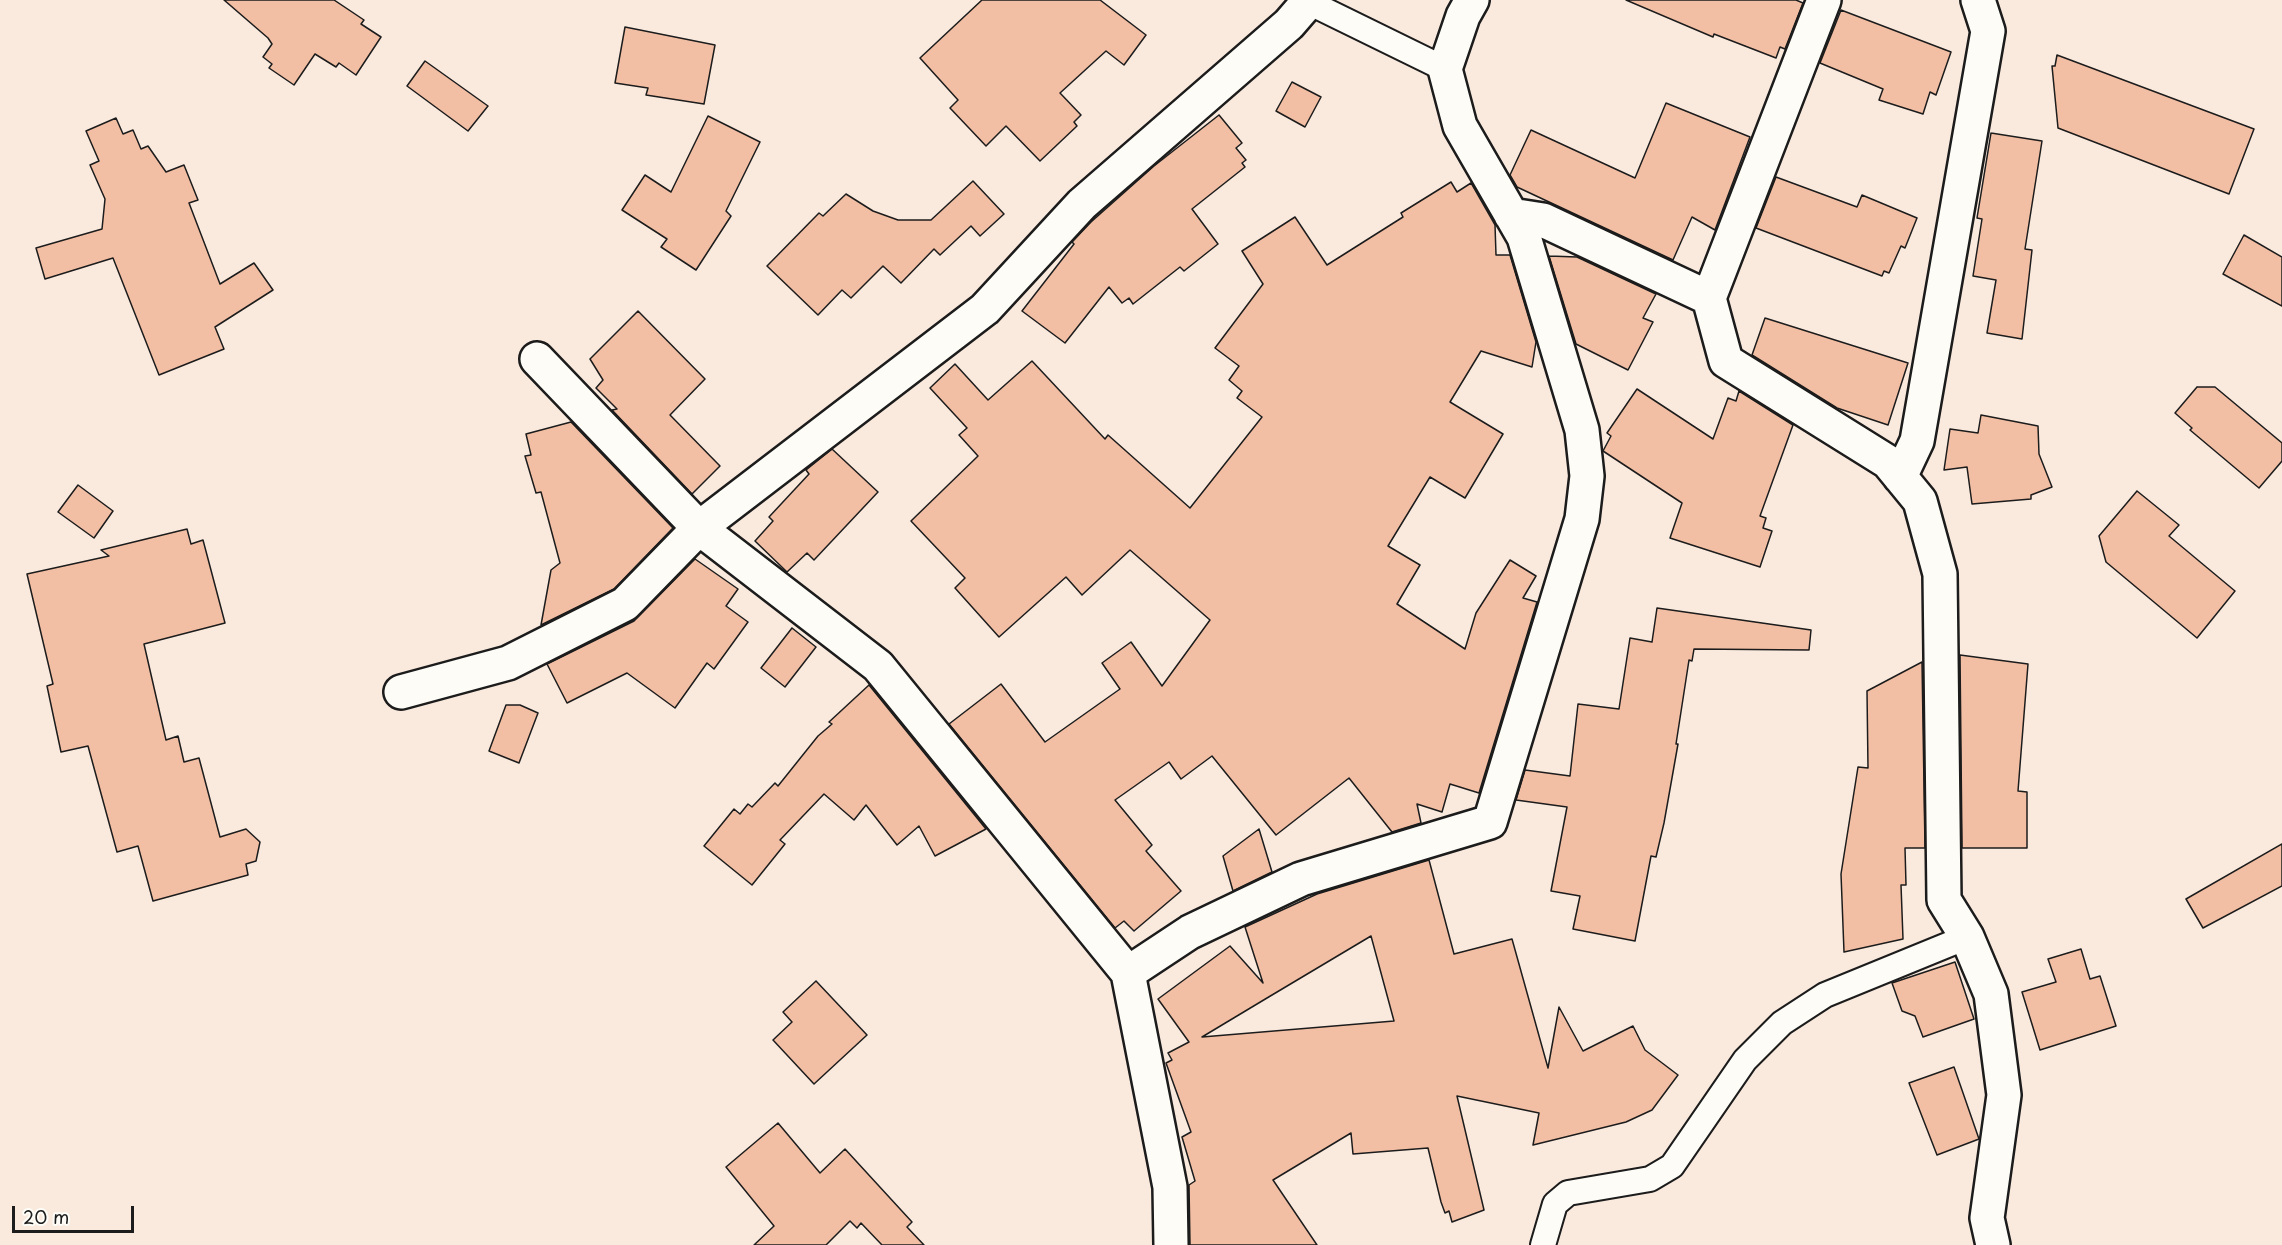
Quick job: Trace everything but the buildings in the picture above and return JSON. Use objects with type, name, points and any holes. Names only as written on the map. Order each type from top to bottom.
[{"type":"street","points":[[1128,973],[1190,932],[1301,879],[1490,822],[1582,519],[1587,476],[1582,430],[1524,237],[1460,126],[1445,69],[1463,16],[1472,0]]},
{"type":"street","points":[[1824,0],[1709,298],[1726,362],[1888,462],[1920,501],[1940,574],[1944,900],[1967,937],[1991,994],[2004,1095],[1988,1218],[1992,1245]]},
{"type":"street","points":[[1900,477],[1917,441],[1988,31],[1978,0]]},
{"type":"street","points":[[401,692],[508,663],[625,604],[699,528],[985,309],[1082,204],[1289,24],[1306,1]]},
{"type":"street","points":[[1511,215],[1543,220],[1709,298]]},
{"type":"street","points":[[537,359],[699,528],[878,666],[1128,973],[1170,1187],[1171,1245]]},
{"type":"lane","points":[[1306,1],[1445,69]]},
{"type":"lane","points":[[1543,1245],[1555,1204],[1568,1193],[1650,1179],[1672,1166],[1744,1060],[1782,1023],[1825,994],[1967,937]]}]
